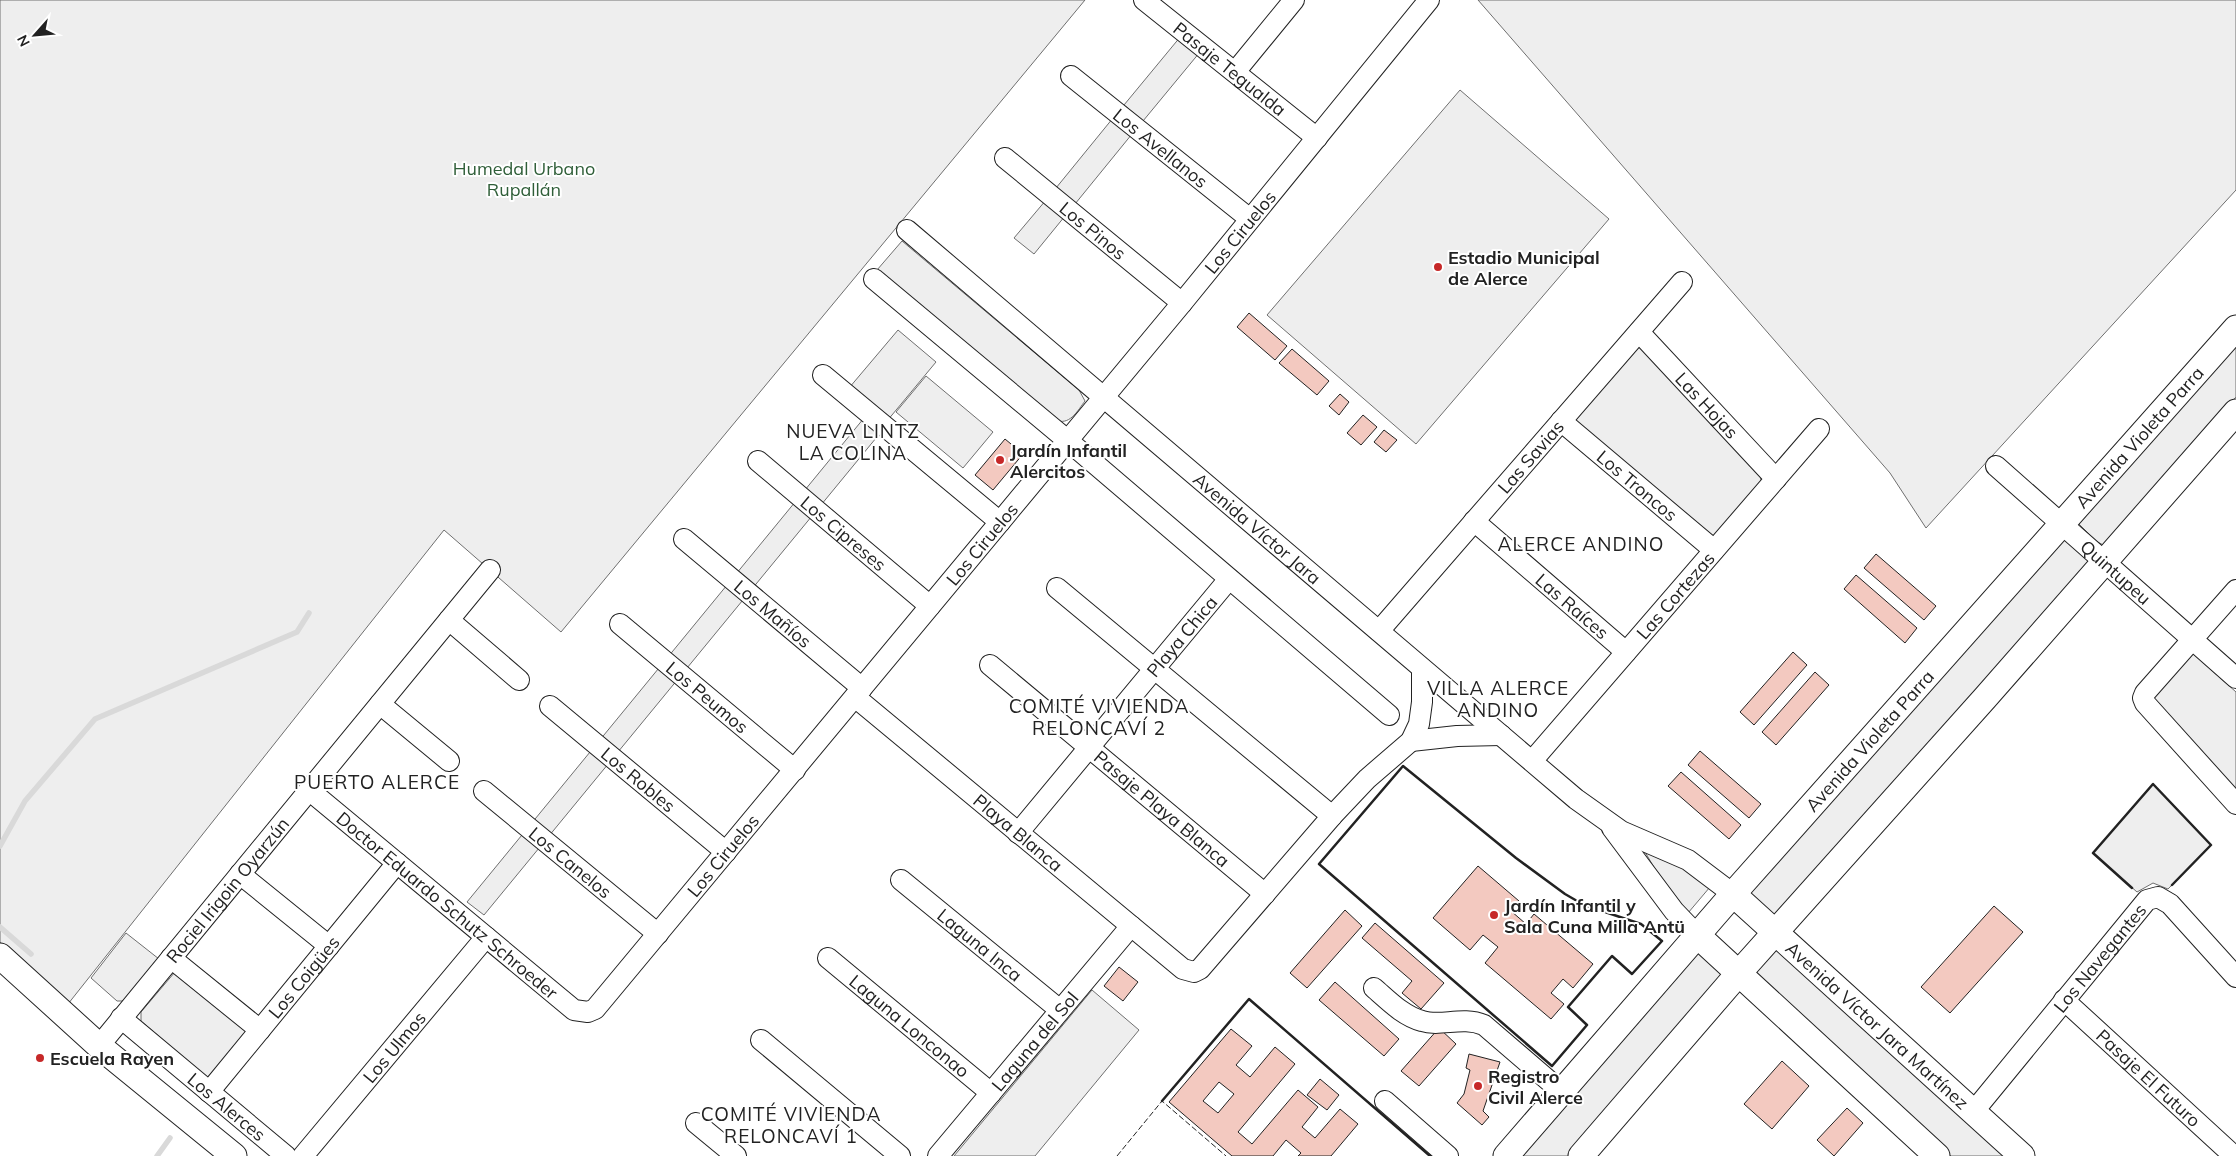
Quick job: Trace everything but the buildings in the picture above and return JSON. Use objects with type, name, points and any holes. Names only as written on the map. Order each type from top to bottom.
[{"type":"main road","name":"Avenida Violeta Parra","points":[[1506,1156],[1733,894],[2236,328]]},
{"type":"main road","points":[[1582,1156],[1738,974],[2236,412]]},
{"type":"main road","name":"Avenida Víctor Jara Martínez","points":[[1733,894],[2022,1156]]},
{"type":"main road","points":[[1698,936],[1928,1153]]},
{"type":"main road","points":[[0,956],[99,1046],[234,1156]]},
{"type":"street","points":[[1235,72],[1294,0]]},
{"type":"street","name":"Los Ciruelos","points":[[588,1012],[600,1004],[795,770],[1102,396],[1182,303],[1429,0]]},
{"type":"street","name":"Pasaje Tegualda","points":[[1153,2],[1316,138]]},
{"type":"street","name":"Los Avellanos","points":[[1071,76],[1250,219]]},
{"type":"street","name":"Los Pinos","points":[[1004,158],[1182,303]]},
{"type":"street","name":"Avenida Víctor Jara","points":[[907,230],[1378,632],[1500,735],[1615,828],[1674,911],[1698,936]]},
{"type":"street","points":[[874,279],[1067,440],[1389,715]]},
{"type":"street","name":"Las Savias","points":[[1378,632],[1682,282]]},
{"type":"street","name":"Las Hojas","points":[[1639,332],[1776,479]]},
{"type":"street","points":[[823,375],[1000,522]]},
{"type":"street","name":"Los Troncos","points":[[1561,421],[1714,550]]},
{"type":"street","name":"Las Cortezas","points":[[1532,761],[1819,429]]},
{"type":"street","name":"Los Cipreses","points":[[758,461],[930,606]]},
{"type":"street","name":"Quintupeu","points":[[1996,466],[2236,678]]},
{"type":"street","name":"Las Raíces","points":[[1474,521],[1626,652]]},
{"type":"street","name":"Los Mañíos","points":[[684,539],[859,692]]},
{"type":"street","name":"Rociel Irigoin Oyarzún","points":[[99,1046],[490,570]]},
{"type":"street","name":"Playa Chica","points":[[1018,833],[1230,579]]},
{"type":"street","points":[[1057,588],[1332,816]]},
{"type":"street","points":[[2236,590],[2145,693],[2143,698],[2145,703],[2236,804]]},
{"type":"street","points":[[449,620],[519,680]]},
{"type":"street","name":"Los Peumos","points":[[620,624],[795,770]]},
{"type":"street","name":"Pasaje Playa Blanca","points":[[990,665],[1265,894]]},
{"type":"street","points":[[1265,894],[1332,816],[1367,779],[1411,741],[1418,724],[1422,702],[1422,669]]},
{"type":"street","name":"Playa Blanca","points":[[859,692],[1018,833],[1183,969],[1194,972],[1200,969],[1265,894]]},
{"type":"street","points":[[380,704],[449,761]]},
{"type":"street","name":"Los Robles","points":[[550,706],[726,852]]},
{"type":"street","points":[[1411,741],[1457,736],[1500,735]]},
{"type":"street","name":"Doctor Eduardo Schutz Schroeder","points":[[309,790],[574,1010],[588,1012]]},
{"type":"street","name":"Los Canelos","points":[[484,791],[658,934]]},
{"type":"street","name":"Avenida Víctor Jara","points":[[1615,828],[1676,854],[1701,869],[1733,894]]},
{"type":"street","name":"Los Coigües","points":[[209,1092],[397,863]]},
{"type":"street","points":[[240,874],[329,946]]},
{"type":"street","name":"Laguna Inca","points":[[901,880],[1060,1010]]},
{"type":"street","name":"Los Navegantes","points":[[1974,1111],[2147,900],[2158,898],[2170,904],[2236,976]]},
{"type":"street","name":"Laguna del Sol","points":[[938,1156],[1131,926]]},
{"type":"street","name":"Los Ulmos","points":[[303,1156],[486,937]]},
{"type":"street","points":[[171,958],[260,1030]]},
{"type":"street","name":"Laguna Lonconao","points":[[828,958],[991,1093]]},
{"type":"street","points":[[1374,988],[1406,1015],[1424,1022],[1475,1022],[1484,1025],[1562,1092]]},
{"type":"street","name":"Pasaje El Futuro","points":[[2064,1000],[2234,1156]]},
{"type":"street","name":"Los Alerces","points":[[122,1018],[286,1156]]},
{"type":"street","points":[[761,1040],[900,1156]]},
{"type":"street","points":[[1385,1101],[1448,1156]]},
{"type":"street","points":[[696,1123],[736,1156]]},
{"type":"green space","name":"Humedal Urbano Rupallán","points":[[0,0],[1085,0],[561,632],[444,530],[68,1004],[0,942]]},
{"type":"green space","points":[[1478,0],[2236,0],[2236,190],[1926,528],[1890,473]]},
{"type":"green space","points":[[1181,36],[1200,52],[1143,121],[1124,105]]},
{"type":"green space","name":"Estadio Municipal de Alerce","points":[[1460,90],[1609,219],[1416,444],[1267,315]]},
{"type":"green space","points":[[1113,118],[1132,134],[1075,204],[1056,188]]},
{"type":"green space","points":[[1046,200],[1065,216],[1034,254],[1014,238]]},
{"type":"green space","points":[[902,241],[1079,390],[1085,401],[1074,416],[1067,420],[1058,421],[877,270]]},
{"type":"green space","points":[[898,330],[936,362],[887,421],[849,388]]},
{"type":"green space","points":[[2236,338],[2236,397],[2105,546],[2096,541],[2077,522]]},
{"type":"green space","points":[[1639,346],[1758,471],[1761,479],[1760,485],[1712,539],[1575,426],[1574,416]]},
{"type":"green space","points":[[926,376],[993,432],[963,468],[896,412]]},
{"type":"green space","points":[[864,418],[881,432],[484,915],[467,902]]},
{"type":"green space","points":[[2065,539],[2090,562],[1776,915],[1773,915],[1750,893]]},
{"type":"green space","points":[[2189,650],[2236,692],[2236,796],[2150,702]]},
{"type":"green space","points":[[2153,784],[2211,845],[2168,889],[2153,883],[2137,892],[2093,853]]},
{"type":"green space","points":[[1645,852],[1673,861],[1710,887],[1688,913],[1655,869]]},
{"type":"green space","points":[[126,933],[159,959],[127,998],[117,1001],[91,978]]},
{"type":"green space","points":[[1777,947],[2006,1156],[1951,1156],[1753,975]]},
{"type":"green space","points":[[1697,952],[1724,974],[1692,1015],[1569,1156],[1520,1156]]},
{"type":"green space","points":[[175,972],[247,1031],[213,1079],[206,1077],[141,1021],[141,1012]]},
{"type":"green space","points":[[1092,990],[1139,1030],[1035,1156],[954,1156]]},
{"type":"waterway","points":[[0,846],[25,801],[95,719],[297,632],[309,613]]},
{"type":"waterway","points":[[0,927],[31,954]]},
{"type":"waterway","points":[[157,1156],[170,1138]]},
{"type":"fence","points":[[1117,1156],[1162,1101],[1226,1156]]},
{"type":"wall","points":[[1403,766],[1516,858],[1565,894],[1584,905],[1641,924],[1662,941],[1632,974],[1612,956],[1568,1007],[1587,1025],[1552,1066],[1319,864],[1403,766]]},
{"type":"wall","points":[[2132,888],[2093,853],[2153,784],[2211,845],[2172,885]]},
{"type":"wall","points":[[1162,1101],[1249,999],[1430,1156]]},
{"type":"place","name":"Estadio Municipal de Alerce","points":[[1438,267]]},
{"type":"place","name":"Jardín Infantil Alercitos","points":[[1000,460]]},
{"type":"place","name":"Jardín Infantil y Sala Cuna Milla Antü","points":[[1494,915]]},
{"type":"place","name":"Escuela Rayen","points":[[40,1058]]},
{"type":"place","name":"Registro Civil Alerce","points":[[1478,1086]]},
{"type":"district","name":"NUEVA LINTZ LA COLINA","points":[[853,442]]},
{"type":"district","name":"ALERCE ANDINO","points":[[1581,544]]},
{"type":"district","name":"VILLA ALERCE ANDINO","points":[[1498,699]]},
{"type":"district","name":"COMITÉ VIVIENDA RELONCAVÍ 2","points":[[1099,717]]},
{"type":"district","name":"PUERTO ALERCE","points":[[377,782]]},
{"type":"district","name":"COMITÉ VIVIENDA RELONCAVÍ 1","points":[[791,1125]]}]
